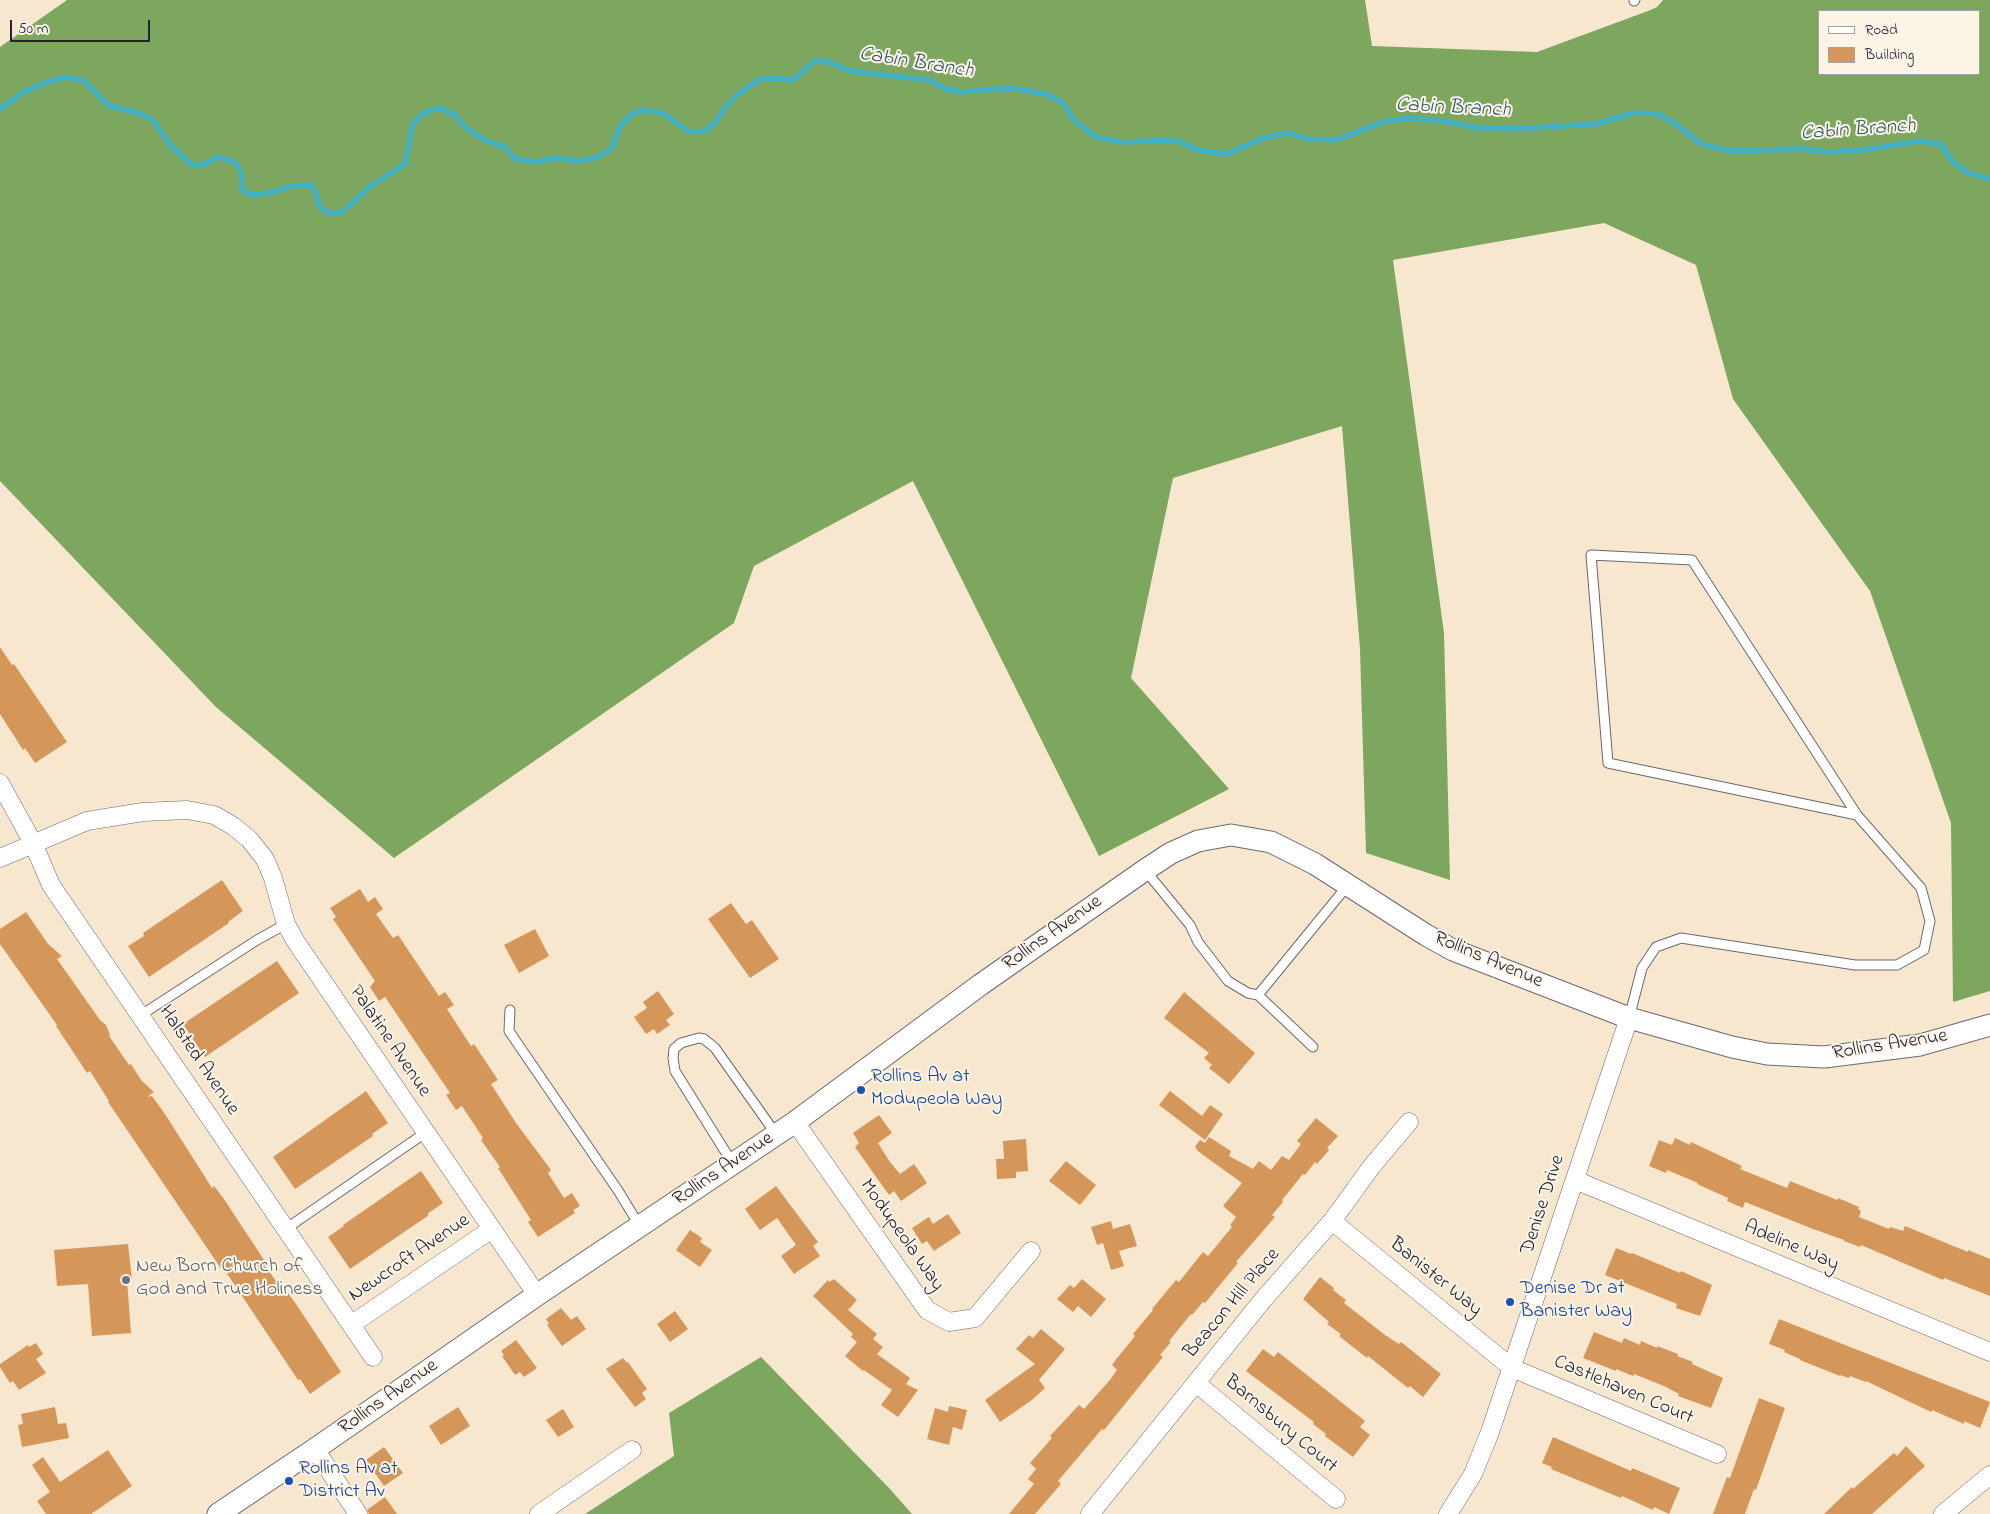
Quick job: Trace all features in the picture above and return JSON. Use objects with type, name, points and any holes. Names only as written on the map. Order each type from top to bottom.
[{"type":"street","name":"Halsted Avenue","points":[[0,783],[32,842],[51,885],[287,1228],[373,1357]]},
{"type":"street","name":"Palatine Avenue","points":[[32,842],[88,821],[143,812],[187,810],[214,815],[233,826],[249,839],[265,858],[274,878],[286,924],[296,942],[425,1134],[537,1295]]},
{"type":"street","name":"Rollins Avenue","points":[[218,1514],[537,1295],[777,1135],[980,985],[1145,870],[1171,853],[1212,837],[1231,835],[1270,842],[1289,850],[1453,950],[1629,1018],[1732,1047],[1768,1054],[1824,1058],[1920,1045],[1990,1025]]},
{"type":"street","points":[[0,858],[32,842]]},
{"type":"street","name":"Denise Drive","points":[[1448,1514],[1473,1474],[1490,1432],[1629,1018]]},
{"type":"street","name":"Modupeola Way","points":[[795,1122],[927,1310],[949,1322],[975,1318],[1030,1251]]},
{"type":"street","name":"Beacon Hill Place","points":[[1090,1514],[1262,1301],[1332,1221],[1372,1166],[1409,1122]]},
{"type":"street","name":"Adeline Way","points":[[1575,1180],[1990,1352]]},
{"type":"street","name":"Banister Way","points":[[1332,1221],[1512,1368]]},
{"type":"street","name":"Newcroft Avenue","points":[[352,1324],[492,1229]]},
{"type":"street","name":"Castlehaven Court","points":[[1512,1368],[1717,1454]]},
{"type":"street","name":"Barnsbury Court","points":[[1196,1383],[1336,1500]]},
{"type":"street","points":[[315,1449],[358,1514]]},
{"type":"street","points":[[539,1514],[632,1450]]},
{"type":"street","points":[[1943,1514],[1990,1475]]},
{"type":"lane","points":[[1629,1018],[1642,968],[1656,947],[1681,938],[1855,964],[1897,964],[1924,950],[1930,921],[1921,888],[1857,815],[1692,560],[1591,555],[1608,763],[1857,815]]},
{"type":"lane","points":[[1145,870],[1190,925],[1198,942],[1228,981],[1248,993],[1258,996],[1313,1047]]},
{"type":"lane","points":[[1258,996],[1348,885]]},
{"type":"lane","points":[[141,1015],[257,940],[286,924]]},
{"type":"lane","points":[[510,1010],[509,1031],[619,1192],[640,1226]]},
{"type":"lane","points":[[733,1165],[675,1071],[674,1049],[681,1043],[699,1038],[716,1048],[777,1135]]},
{"type":"lane","points":[[287,1228],[425,1134]]},
{"type":"green space","points":[[67,0],[1365,0],[1372,46],[1537,52],[1648,11],[1657,7],[1663,0],[1990,0],[1990,991],[1953,1002],[1951,823],[1870,591],[1733,399],[1696,265],[1604,223],[1393,260],[1444,633],[1450,880],[1366,853],[1360,649],[1342,426],[1173,478],[1131,678],[1229,789],[1099,856],[913,481],[754,566],[734,623],[394,858],[216,707],[0,481],[0,47]]},
{"type":"green space","points":[[761,1357],[912,1514],[585,1514],[674,1456],[669,1413]]},
{"type":"building","points":[[0,647],[12,665],[14,664],[67,742],[35,763],[25,748],[23,750],[0,714]]},
{"type":"building","points":[[222,880],[243,911],[229,923],[149,977],[128,946],[144,936],[143,933]]},
{"type":"building","points":[[360,889],[368,902],[375,897],[383,909],[376,914],[393,938],[398,935],[439,996],[445,992],[454,1005],[447,1009],[471,1046],[474,1044],[498,1080],[491,1084],[516,1123],[551,1170],[548,1173],[564,1198],[572,1193],[580,1206],[573,1210],[575,1213],[538,1237],[528,1222],[531,1220],[498,1168],[500,1167],[481,1140],[483,1138],[462,1106],[456,1110],[446,1095],[450,1093],[385,997],[379,1001],[370,987],[375,981],[333,919],[336,917],[330,908]]},
{"type":"building","points":[[731,903],[746,924],[752,920],[779,959],[750,978],[708,919]]},
{"type":"building","points":[[26,912],[48,944],[62,956],[57,959],[100,1020],[106,1025],[109,1036],[141,1080],[154,1092],[147,1097],[152,1096],[165,1114],[212,1188],[214,1186],[224,1199],[268,1266],[266,1267],[286,1295],[288,1293],[296,1304],[341,1372],[310,1394],[300,1379],[298,1380],[226,1272],[224,1273],[108,1102],[90,1071],[87,1073],[57,1025],[0,944],[0,929]]},
{"type":"building","points":[[535,929],[549,956],[519,973],[504,945]]},
{"type":"building","points":[[277,961],[299,993],[205,1057],[183,1024]]},
{"type":"building","points":[[658,991],[674,1014],[666,1020],[670,1025],[657,1034],[654,1029],[646,1034],[634,1017],[647,1008],[643,1002]]},
{"type":"building","points":[[1184,992],[1255,1053],[1229,1084],[1209,1068],[1212,1065],[1204,1058],[1209,1053],[1164,1018]]},
{"type":"building","points":[[366,1091],[388,1123],[372,1134],[373,1136],[295,1189],[273,1157]]},
{"type":"building","points":[[1170,1091],[1202,1116],[1210,1105],[1223,1114],[1205,1140],[1159,1105]]},
{"type":"building","points":[[879,1115],[892,1133],[878,1143],[890,1162],[900,1174],[914,1164],[927,1183],[901,1201],[894,1191],[889,1195],[855,1147],[859,1143],[853,1133]]},
{"type":"building","points":[[1316,1118],[1338,1136],[1327,1148],[1329,1150],[1317,1164],[1315,1162],[1305,1175],[1303,1174],[1282,1200],[1283,1202],[1272,1215],[1275,1217],[1236,1262],[1238,1263],[1205,1303],[1203,1302],[1191,1314],[1169,1341],[1171,1342],[1160,1355],[1163,1357],[1104,1430],[1102,1429],[1058,1481],[1061,1484],[1035,1514],[1009,1514],[1034,1484],[1028,1479],[1036,1469],[1030,1463],[1052,1438],[1050,1436],[1079,1405],[1084,1409],[1110,1380],[1117,1370],[1112,1365],[1135,1336],[1133,1334],[1152,1309],[1176,1280],[1179,1282],[1203,1252],[1208,1256],[1232,1227],[1230,1225],[1236,1217],[1223,1206],[1242,1183],[1199,1152],[1195,1147],[1200,1140],[1205,1143],[1209,1137],[1231,1151],[1229,1156],[1253,1169],[1259,1161],[1271,1170],[1282,1156],[1289,1160],[1301,1144],[1297,1141]]},
{"type":"building","points":[[1675,1138],[1690,1145],[1691,1142],[1742,1166],[1740,1169],[1787,1188],[1790,1181],[1837,1200],[1838,1198],[1859,1207],[1858,1209],[1861,1211],[1859,1217],[1889,1229],[1890,1227],[1903,1231],[1905,1226],[1990,1259],[1990,1296],[1944,1278],[1943,1280],[1861,1245],[1860,1247],[1745,1202],[1743,1208],[1727,1201],[1728,1198],[1698,1183],[1667,1170],[1666,1173],[1649,1166],[1659,1140],[1672,1145]]},
{"type":"building","points":[[1026,1139],[1028,1171],[1016,1172],[1016,1178],[997,1179],[996,1159],[1004,1159],[1003,1141]]},
{"type":"building","points":[[1066,1161],[1096,1185],[1080,1205],[1049,1181]]},
{"type":"building","points":[[421,1171],[443,1203],[427,1214],[429,1215],[350,1269],[328,1237]]},
{"type":"building","points":[[776,1186],[818,1242],[813,1246],[820,1256],[794,1274],[781,1256],[796,1245],[777,1218],[760,1230],[745,1209]]},
{"type":"building","points":[[948,1214],[961,1233],[934,1251],[927,1241],[922,1244],[912,1228],[929,1217],[933,1224]]},
{"type":"building","points":[[1111,1221],[1113,1229],[1130,1224],[1137,1246],[1119,1251],[1124,1266],[1111,1270],[1103,1243],[1097,1245],[1091,1227]]},
{"type":"building","points":[[690,1230],[702,1238],[700,1242],[712,1250],[700,1267],[676,1250]]},
{"type":"building","points":[[128,1244],[132,1280],[127,1280],[131,1333],[92,1336],[88,1284],[57,1286],[54,1250]]},
{"type":"building","points":[[1616,1248],[1680,1273],[1681,1271],[1712,1285],[1700,1316],[1676,1308],[1677,1304],[1605,1275]]},
{"type":"building","points":[[1320,1277],[1346,1300],[1344,1303],[1385,1335],[1399,1344],[1401,1342],[1441,1374],[1423,1397],[1410,1386],[1408,1388],[1339,1336],[1341,1334],[1327,1324],[1329,1322],[1303,1299]]},
{"type":"building","points":[[834,1279],[857,1300],[848,1310],[877,1334],[873,1339],[883,1347],[877,1354],[910,1378],[906,1384],[918,1390],[898,1417],[881,1405],[892,1390],[863,1371],[845,1356],[857,1342],[851,1337],[853,1334],[813,1296],[828,1280],[829,1282]]},
{"type":"building","points":[[1082,1279],[1106,1299],[1091,1317],[1078,1306],[1073,1312],[1057,1299],[1070,1285],[1074,1288]]},
{"type":"building","points":[[561,1308],[571,1320],[577,1316],[586,1329],[562,1346],[547,1325],[549,1324],[546,1319]]},
{"type":"building","points":[[675,1311],[688,1329],[670,1342],[657,1324]]},
{"type":"building","points":[[1779,1319],[1990,1402],[1980,1428],[1964,1421],[1964,1424],[1932,1410],[1931,1412],[1866,1381],[1850,1376],[1849,1378],[1840,1376],[1800,1360],[1784,1352],[1785,1350],[1769,1344]]},
{"type":"building","points":[[1041,1329],[1065,1349],[1039,1380],[1045,1388],[1032,1400],[1000,1422],[985,1400],[1035,1364],[1016,1349],[1029,1335],[1033,1338]]},
{"type":"building","points":[[1594,1332],[1622,1343],[1624,1338],[1640,1345],[1641,1341],[1657,1348],[1657,1346],[1678,1354],[1677,1356],[1693,1362],[1692,1364],[1723,1378],[1711,1408],[1678,1396],[1679,1394],[1664,1386],[1634,1374],[1633,1376],[1616,1369],[1616,1371],[1583,1358]]},
{"type":"building","points":[[516,1340],[537,1368],[524,1377],[520,1372],[515,1375],[502,1356],[504,1355],[501,1351]]},
{"type":"building","points":[[36,1343],[43,1354],[36,1359],[46,1373],[19,1390],[13,1381],[10,1383],[0,1364],[28,1345],[29,1347]]},
{"type":"building","points":[[1263,1349],[1274,1357],[1278,1352],[1365,1421],[1360,1427],[1370,1435],[1353,1457],[1325,1436],[1326,1434],[1313,1424],[1314,1422],[1246,1371]]},
{"type":"building","points":[[623,1358],[628,1362],[647,1389],[642,1393],[646,1399],[635,1407],[606,1369]]},
{"type":"building","points":[[1759,1398],[1785,1408],[1756,1490],[1754,1489],[1745,1514],[1713,1514],[1727,1477],[1730,1478]]},
{"type":"building","points":[[949,1406],[967,1410],[962,1430],[953,1427],[949,1445],[927,1439],[935,1408],[948,1412]]},
{"type":"building","points":[[55,1407],[58,1424],[66,1423],[69,1438],[22,1447],[18,1425],[23,1424],[21,1414]]},
{"type":"building","points":[[458,1407],[470,1426],[441,1445],[429,1426]]},
{"type":"building","points":[[563,1409],[574,1427],[558,1437],[546,1420]]},
{"type":"building","points":[[1553,1437],[1631,1471],[1632,1468],[1680,1488],[1669,1514],[1654,1507],[1653,1510],[1622,1496],[1621,1498],[1551,1469],[1552,1467],[1542,1463]]},
{"type":"building","points":[[1906,1446],[1925,1466],[1872,1514],[1824,1514],[1852,1487],[1853,1489],[1894,1453],[1897,1456]]},
{"type":"building","points":[[384,1447],[403,1473],[384,1486],[366,1460]]},
{"type":"building","points":[[108,1450],[132,1486],[91,1514],[46,1514],[37,1501],[50,1492],[32,1465],[43,1457],[60,1482]]},
{"type":"building","points":[[385,1497],[397,1514],[369,1514],[367,1510]]},
{"type":"waterway","name":"Cabin Branch","points":[[0,109],[22,93],[45,83],[65,77],[83,80],[109,106],[135,112],[152,119],[171,146],[192,165],[203,165],[218,157],[235,162],[241,173],[242,190],[252,195],[274,192],[291,186],[312,185],[319,206],[328,213],[342,212],[372,185],[405,164],[413,123],[426,112],[439,108],[455,115],[466,128],[485,140],[504,147],[516,159],[535,162],[554,158],[580,161],[598,157],[612,148],[620,126],[632,114],[642,110],[662,113],[690,132],[705,131],[715,123],[724,109],[737,95],[760,79],[793,80],[815,61],[829,62],[850,71],[929,80],[946,89],[961,92],[1011,88],[1046,94],[1063,103],[1074,120],[1096,137],[1121,142],[1176,140],[1197,150],[1227,154],[1263,138],[1288,133],[1307,139],[1336,140],[1386,121],[1411,118],[1448,122],[1477,128],[1513,129],[1596,124],[1633,113],[1658,114],[1677,125],[1701,144],[1730,151],[1799,149],[1831,152],[1864,150],[1920,141],[1941,144],[1951,160],[1966,172],[1990,179]]},
{"type":"place","name":"Rollins Av at Modupeola Way","points":[[861,1090]]},
{"type":"place","name":"New Born Church of God and True Holiness","points":[[126,1280]]},
{"type":"place","name":"Denise Dr at Banister Way","points":[[1510,1302]]},
{"type":"place","name":"Rollins Av at District Av","points":[[289,1481]]}]
